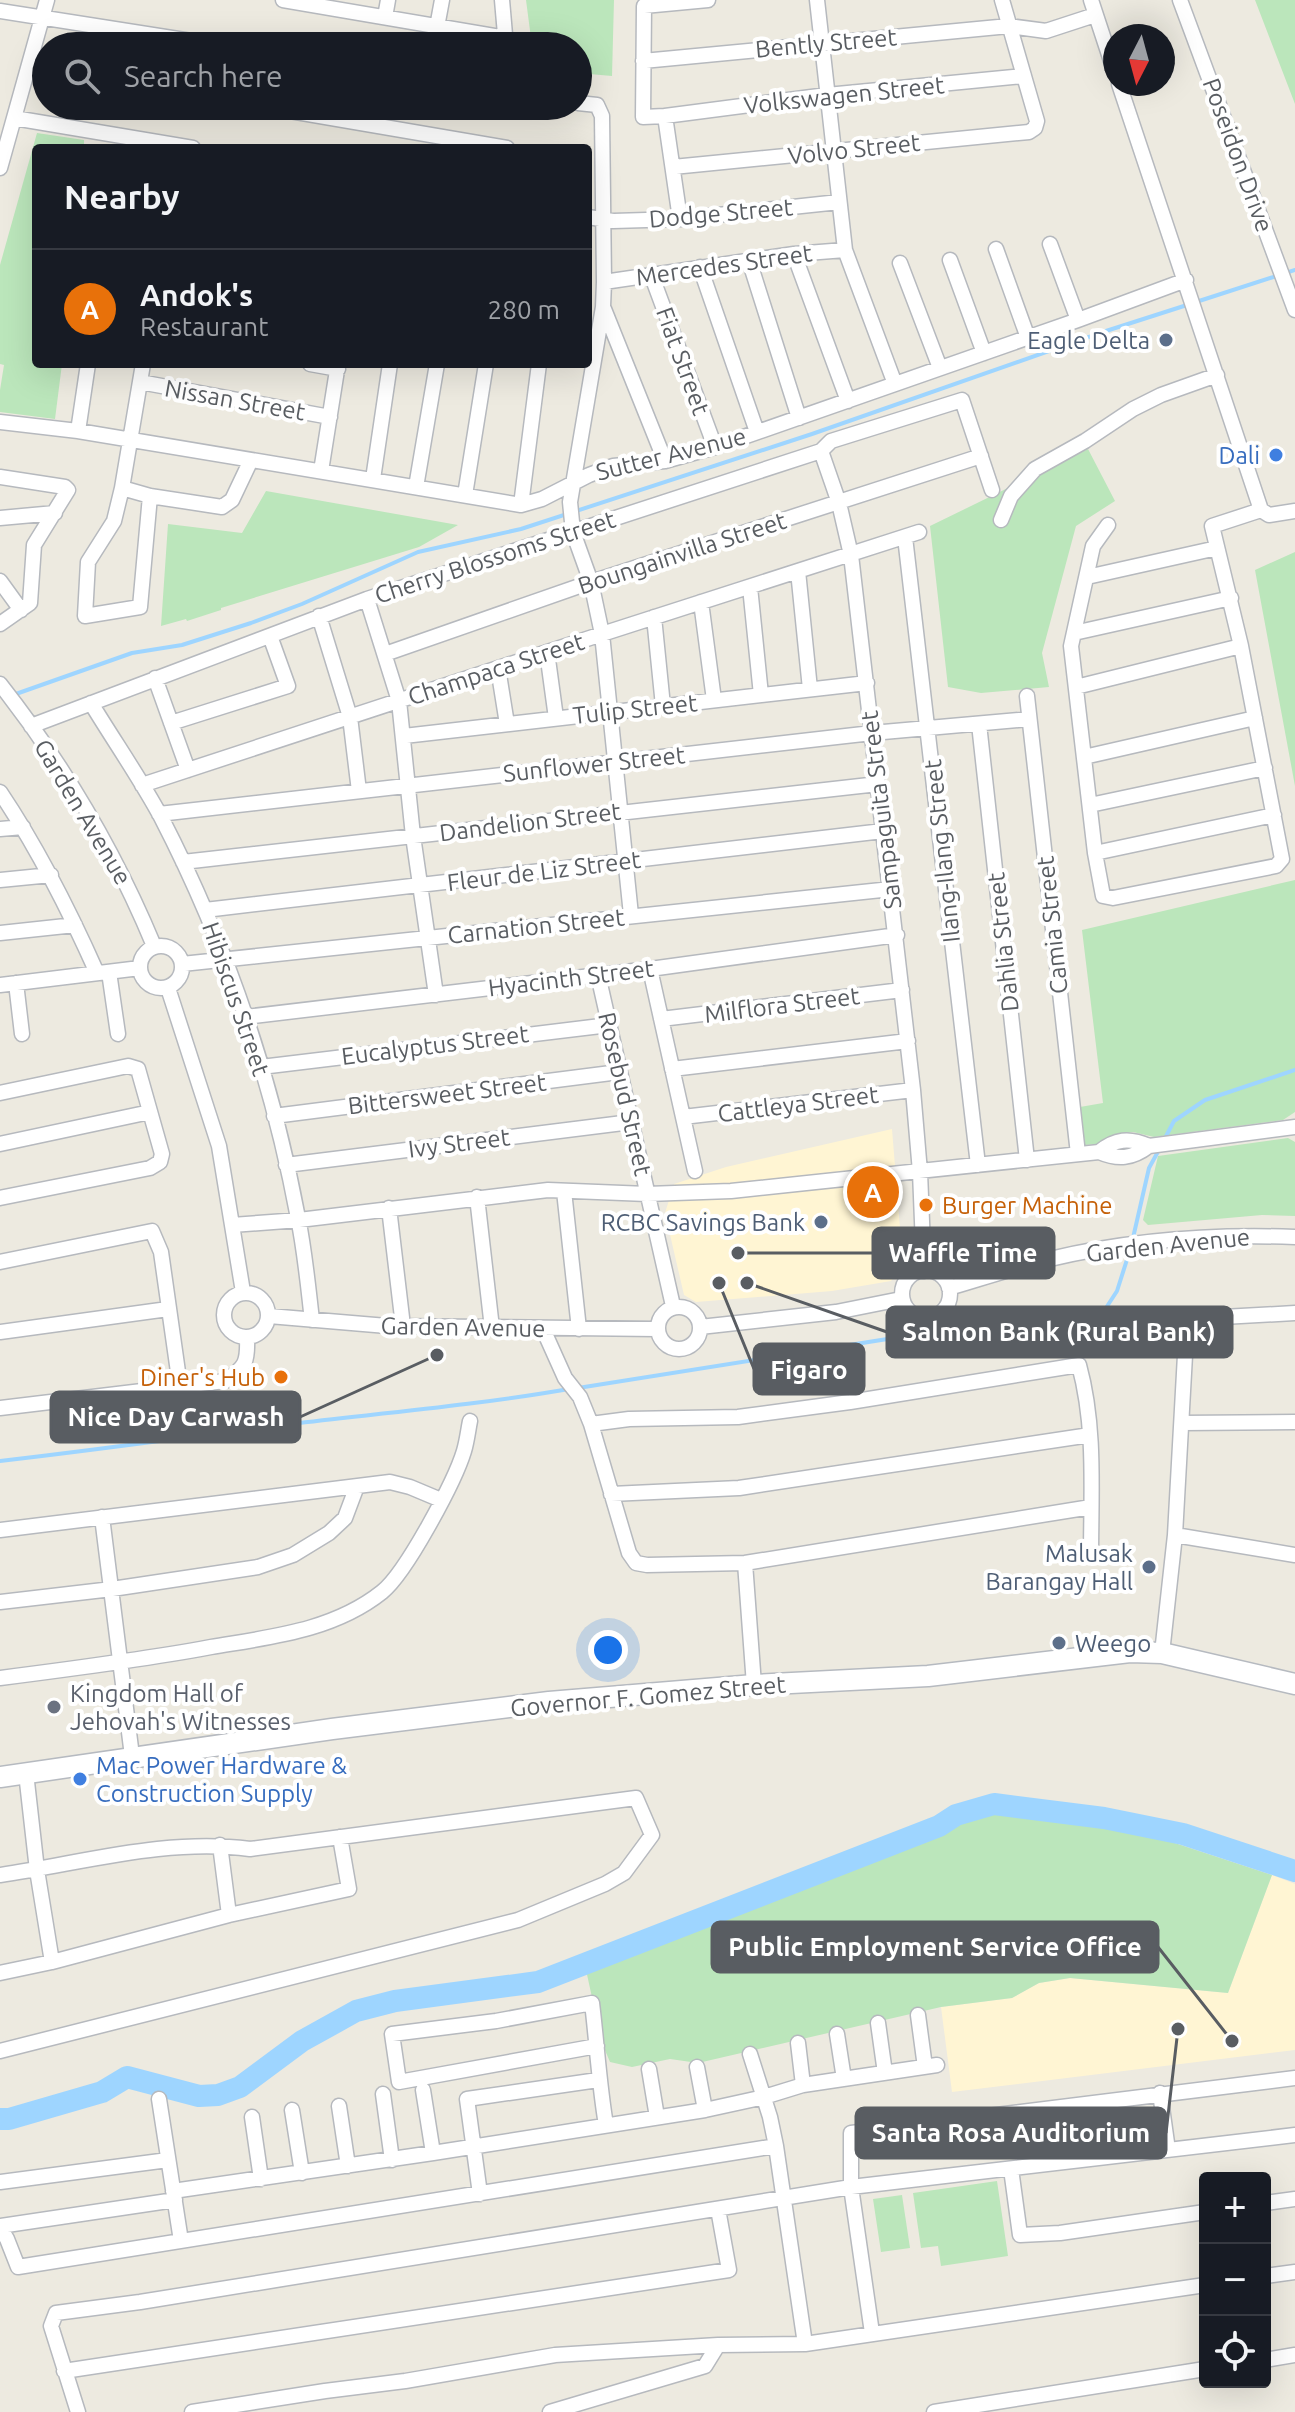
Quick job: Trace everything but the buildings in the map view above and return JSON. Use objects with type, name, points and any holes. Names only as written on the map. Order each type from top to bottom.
[{"type":"street","points":[[38,32],[47,0]]},
{"type":"street","points":[[288,0],[340,5],[460,32]]},
{"type":"street","points":[[385,17],[388,0]]},
{"type":"street","points":[[437,27],[442,0]]},
{"type":"street","points":[[502,0],[505,32]]},
{"type":"street","points":[[680,219],[665,116],[643,117],[644,6],[708,0]]},
{"type":"street","points":[[817,0],[845,250],[895,384]]},
{"type":"street","points":[[1002,0],[1024,76]]},
{"type":"street","name":"Poseidon Drive","points":[[1180,0],[1295,310]]},
{"type":"street","points":[[1096,5],[1103,30]]},
{"type":"street","name":"Bently Street","points":[[643,61],[1009,26],[1046,31],[1096,5]]},
{"type":"street","points":[[0,11],[139,32]]},
{"type":"street","points":[[0,168],[32,54]]},
{"type":"street","points":[[28,69],[32,70]]},
{"type":"street","name":"Volkswagen Street","points":[[665,116],[827,95],[1024,76]]},
{"type":"street","name":"Volvo Street","points":[[673,167],[1029,132],[1035,128],[1037,121],[1024,76]]},
{"type":"street","points":[[1123,96],[1261,510],[1269,515],[1295,511]]},
{"type":"street","points":[[592,104],[597,105],[602,116],[595,163],[595,218],[604,282],[603,307],[592,368]]},
{"type":"street","points":[[14,118],[111,141],[146,144]]},
{"type":"street","points":[[343,120],[484,144]]},
{"type":"street","name":"Dodge Street","points":[[595,218],[680,219],[839,202]]},
{"type":"street","points":[[1050,244],[1078,320]]},
{"type":"street","points":[[996,249],[1028,338]]},
{"type":"street","name":"Mercedes Street","points":[[604,282],[794,254],[845,250]]},
{"type":"street","points":[[794,254],[848,401]]},
{"type":"street","points":[[749,260],[799,418]]},
{"type":"street","points":[[950,260],[984,353]]},
{"type":"street","points":[[900,263],[940,368]]},
{"type":"street","points":[[700,267],[757,432]]},
{"type":"street","name":"Fiat Street","points":[[651,274],[715,447]]},
{"type":"street","name":"Sutter Avenue","points":[[521,505],[542,499],[613,466],[665,461],[715,447],[1187,285]]},
{"type":"street","points":[[603,307],[665,461]]},
{"type":"street","points":[[78,431],[87,368]]},
{"type":"street","points":[[142,368],[114,521],[88,562],[85,616],[140,607],[150,496]]},
{"type":"street","points":[[321,471],[338,368]]},
{"type":"street","points":[[373,479],[389,368]]},
{"type":"street","points":[[416,487],[436,368]]},
{"type":"street","points":[[465,495],[485,368]]},
{"type":"street","points":[[0,422],[131,439],[521,505],[538,368]]},
{"type":"street","points":[[592,368],[570,502],[573,528],[591,582],[602,634],[631,915]]},
{"type":"street","points":[[1001,520],[1011,496],[1035,469],[1133,409],[1161,395],[1217,375]]},
{"type":"street","name":"Nissan Street","points":[[140,382],[330,417]]},
{"type":"street","name":"Cherry Blossoms Street","points":[[31,726],[367,599],[573,528],[821,451],[831,441],[962,400],[981,456]]},
{"type":"street","name":"Sampaguita Street","points":[[821,451],[839,503],[851,555],[913,1090],[924,1271]]},
{"type":"street","points":[[981,456],[992,490]]},
{"type":"street","name":"Boungainvilla Street","points":[[385,654],[591,582],[981,456]]},
{"type":"street","points":[[122,488],[150,496],[222,507],[232,500],[251,460]]},
{"type":"street","points":[[0,477],[65,487],[67,493],[34,545],[30,603],[0,624]]},
{"type":"street","points":[[1108,525],[1093,546],[1071,646],[1095,853],[1103,896],[1113,898],[1276,866],[1282,859],[1231,598],[1212,526],[1261,510]]},
{"type":"street","points":[[0,518],[55,513]]},
{"type":"street","name":"Champaca Street","points":[[142,785],[912,534]]},
{"type":"street","name":"Ilang-Ilang Street","points":[[912,534],[928,728],[978,1165]]},
{"type":"street","points":[[1087,577],[1217,548]]},
{"type":"street","points":[[798,571],[810,689]]},
{"type":"street","points":[[0,581],[21,610]]},
{"type":"street","points":[[750,587],[761,695]]},
{"type":"street","points":[[1074,633],[1231,598]]},
{"type":"street","points":[[367,599],[399,701],[413,836],[436,995]]},
{"type":"street","points":[[701,602],[714,700]]},
{"type":"street","points":[[319,616],[350,717],[359,791]]},
{"type":"street","points":[[654,617],[663,706]]},
{"type":"street","points":[[171,723],[288,686],[270,636]]},
{"type":"street","points":[[1076,687],[1241,646]]},
{"type":"street","points":[[547,652],[556,718]]},
{"type":"street","points":[[498,668],[507,724]]},
{"type":"street","points":[[155,678],[188,770]]},
{"type":"street","name":"Tulip Street","points":[[404,736],[867,683]]},
{"type":"street","name":"Garden Avenue","points":[[3,687],[103,838],[132,893],[154,946]]},
{"type":"street","name":"Camia Street","points":[[1027,696],[1078,1154]]},
{"type":"street","name":"Hibiscus Street","points":[[91,703],[159,814],[226,961],[261,1067],[286,1165],[299,1220],[312,1320]]},
{"type":"street","points":[[1084,757],[1255,718]]},
{"type":"street","name":"Sunflower Street","points":[[159,814],[872,733],[1029,719]]},
{"type":"street","name":"Dahlia Street","points":[[979,724],[1027,1160]]},
{"type":"street","points":[[1090,805],[1265,768]]},
{"type":"street","name":"Dandelion Street","points":[[183,862],[878,784]]},
{"type":"street","points":[[0,792],[51,875],[75,925],[103,972],[118,1034]]},
{"type":"street","points":[[1095,853],[1274,815]]},
{"type":"street","points":[[0,829],[23,827]]},
{"type":"street","name":"Fleur de Liz Street","points":[[205,910],[883,831]]},
{"type":"street","points":[[0,880],[51,875]]},
{"type":"street","name":"Carnation Street","points":[[182,964],[891,889]]},
{"type":"street","points":[[0,933],[75,925]]},
{"type":"street","name":"Hyacinth Street","points":[[245,1017],[650,969],[897,935]]},
{"type":"street","points":[[154,946],[172,949],[179,955],[182,964],[179,979],[168,988],[152,986],[140,968],[142,960],[154,946]]},
{"type":"street","points":[[0,985],[140,968]]},
{"type":"street","points":[[650,969],[695,1171]]},
{"type":"street","name":"Rosebud Street","points":[[598,975],[673,1306]]},
{"type":"street","points":[[16,983],[22,1034]]},
{"type":"street","points":[[168,988],[219,1146],[243,1292]]},
{"type":"street","name":"Milflora Street","points":[[661,1019],[902,990]]},
{"type":"street","name":"Eucalyptus Street","points":[[261,1067],[609,1025]]},
{"type":"street","points":[[672,1069],[908,1041]]},
{"type":"street","points":[[0,1093],[128,1066],[138,1069],[162,1154],[160,1162],[150,1168],[0,1198]]},
{"type":"street","name":"Bittersweet Street","points":[[274,1116],[619,1072]]},
{"type":"street","name":"Cattleya Street","points":[[683,1117],[913,1090]]},
{"type":"street","points":[[0,1144],[150,1112]]},
{"type":"street","name":"Ivy Street","points":[[286,1165],[631,1122]]},
{"type":"street","points":[[232,1225],[299,1220],[548,1190],[647,1194],[784,1187],[1099,1152],[1114,1158],[1136,1156],[1151,1146],[1295,1127]]},
{"type":"street","points":[[564,1191],[579,1329]]},
{"type":"street","points":[[477,1197],[492,1328]]},
{"type":"street","points":[[389,1208],[403,1326]]},
{"type":"street","points":[[0,1262],[152,1231],[161,1252],[180,1386]]},
{"type":"street","name":"Garden Avenue","points":[[949,1288],[1051,1259],[1108,1248],[1188,1239],[1295,1237]]},
{"type":"street","points":[[915,1272],[940,1275],[949,1288],[947,1307],[931,1318],[912,1315],[901,1299],[902,1288],[915,1272]]},
{"type":"street","points":[[243,1292],[262,1298],[269,1316],[262,1331],[247,1337],[233,1333],[224,1313],[230,1300],[243,1292]]},
{"type":"street","points":[[700,1327],[836,1312],[901,1299]]},
{"type":"street","points":[[673,1306],[692,1310],[700,1327],[694,1343],[679,1349],[664,1344],[657,1329],[661,1315],[673,1306]]},
{"type":"street","points":[[0,1332],[168,1309]]},
{"type":"street","points":[[1162,1653],[1175,1535],[1187,1319],[1295,1313]]},
{"type":"street","name":"Garden Avenue","points":[[269,1316],[403,1326],[657,1329]]},
{"type":"street","points":[[543,1329],[565,1378],[580,1397],[591,1424],[629,1553],[636,1563],[745,1563],[1091,1507]]},
{"type":"street","points":[[0,1408],[225,1381],[241,1370],[248,1358],[247,1337]]},
{"type":"street","points":[[591,1424],[629,1419],[738,1417],[1079,1365],[1085,1385],[1090,1435],[1091,1557]]},
{"type":"street","points":[[0,1678],[121,1663],[300,1632],[342,1616],[384,1591],[407,1562],[464,1451],[470,1421]]},
{"type":"street","points":[[1183,1423],[1295,1422]]},
{"type":"street","points":[[611,1494],[739,1488],[1090,1435]]},
{"type":"street","points":[[0,1530],[390,1482],[441,1500]]},
{"type":"street","points":[[0,1602],[258,1567],[293,1555],[329,1533],[345,1518],[357,1486]]},
{"type":"street","points":[[102,1517],[132,1756]]},
{"type":"street","points":[[1175,1535],[1295,1555]]},
{"type":"street","points":[[745,1563],[754,1685]]},
{"type":"street","name":"Governor F. Gomez Street","points":[[0,1777],[132,1756],[549,1702],[754,1685],[928,1676],[1130,1652],[1162,1653],[1294,1681]]},
{"type":"street","points":[[26,1773],[52,1962]]},
{"type":"street","points":[[0,1875],[123,1853],[204,1845],[250,1849],[636,1798],[652,1835],[624,1873],[518,1920],[0,2051]]},
{"type":"street","points":[[0,1973],[229,1915],[349,1889],[340,1837]]},
{"type":"street","points":[[220,1845],[229,1915]]},
{"type":"street","points":[[597,2046],[399,2082],[392,2034],[496,2021],[592,2003],[597,2046],[598,2080],[606,2125]]},
{"type":"street","points":[[776,2146],[18,2267],[0,2226],[261,2179],[705,2110],[803,2085],[931,2066],[918,2015]]},
{"type":"street","points":[[878,2023],[885,2073]]},
{"type":"street","points":[[837,2034],[844,2079]]},
{"type":"street","points":[[798,2043],[803,2085]]},
{"type":"street","points":[[750,2054],[776,2146],[805,2344]]},
{"type":"street","points":[[697,2067],[705,2110]]},
{"type":"street","points":[[649,2069],[657,2117]]},
{"type":"street","points":[[872,2333],[851,2187],[851,2133],[1295,2078]]},
{"type":"street","points":[[480,2194],[467,2099],[598,2080]]},
{"type":"street","points":[[423,2090],[433,2153]]},
{"type":"street","points":[[1160,2093],[1168,2150]]},
{"type":"street","points":[[383,2094],[392,2160]]},
{"type":"street","points":[[159,2099],[181,2241]]},
{"type":"street","points":[[339,2106],[348,2166]]},
{"type":"street","points":[[292,2110],[302,2173]]},
{"type":"street","points":[[252,2117],[261,2179]]},
{"type":"street","points":[[78,2412],[51,2326],[56,2313],[851,2187],[1295,2135]]},
{"type":"street","points":[[0,2182],[168,2160]]},
{"type":"street","points":[[1011,2169],[1020,2235],[1060,2233],[1199,2213]]},
{"type":"street","points":[[1271,2202],[1295,2199]]},
{"type":"street","points":[[64,2371],[729,2270],[718,2209]]},
{"type":"street","points":[[1271,2275],[1295,2272]]},
{"type":"street","points":[[192,2412],[405,2381],[555,2355],[718,2345],[805,2344],[1199,2286]]},
{"type":"street","points":[[550,2412],[705,2366],[718,2345]]},
{"type":"street","points":[[1271,2359],[1295,2355]]},
{"type":"street","points":[[934,2412],[1199,2370]]},
{"type":"street","points":[[291,2396],[293,2412]]},
{"type":"shaded area","points":[[892,1129],[903,1265],[891,1281],[832,1291],[696,1302],[684,1295],[665,1213],[674,1184],[726,1167]]},
{"type":"shaded area","points":[[1272,1875],[1295,1884],[1295,2050],[952,2092],[941,2007],[1012,1998],[1039,1983],[1070,1978],[1228,1993]]},
{"type":"green space","points":[[526,0],[614,0],[612,76],[592,74],[592,32],[530,32]]},
{"type":"green space","points":[[1255,0],[1295,0],[1295,104]]},
{"type":"green space","points":[[37,133],[84,140],[84,144],[34,144]]},
{"type":"green space","points":[[32,151],[32,368],[61,368],[55,419],[0,412],[4,365],[0,364],[0,265]]},
{"type":"green space","points":[[1088,449],[1115,501],[1076,526],[1042,653],[1049,687],[981,693],[948,687],[930,526]]},
{"type":"green space","points":[[266,491],[458,525],[419,547],[187,621],[161,626],[168,524],[242,533]]},
{"type":"green space","points":[[1295,552],[1295,786],[1255,570]]},
{"type":"green space","points":[[1295,880],[1295,1112],[1283,1120],[1154,1137],[1133,1132],[1113,1135],[1098,1144],[1085,1145],[1080,1107],[1103,1103],[1082,930]]},
{"type":"green space","points":[[1288,1138],[1295,1142],[1295,1216],[1262,1215],[1148,1225],[1143,1220],[1158,1156]]},
{"type":"green space","points":[[994,1812],[1067,1822],[1120,1825],[1272,1875],[1228,1993],[1070,1978],[1039,1983],[1012,1998],[941,2007],[698,2063],[670,2059],[632,2067],[610,2062],[602,2043],[586,1970],[759,1900],[910,1843],[936,1837],[961,1823]]},
{"type":"green space","points":[[997,2181],[1008,2256],[941,2266],[938,2246],[921,2248],[913,2193]]},
{"type":"green space","points":[[902,2195],[910,2248],[881,2252],[873,2199]]},
{"type":"waterway","points":[[1196,302],[1295,270]]},
{"type":"waterway","points":[[13,695],[132,653],[182,645],[251,623],[302,604],[418,552],[521,529],[812,434],[1187,305]]},
{"type":"waterway","points":[[1164,1140],[1174,1121],[1205,1100],[1295,1070]]},
{"type":"waterway","points":[[1133,1238],[1149,1168],[1160,1148]]},
{"type":"waterway","points":[[578,1388],[919,1334],[1046,1326],[1089,1318],[1104,1311],[1117,1291],[1131,1247]]},
{"type":"waterway","points":[[0,1461],[569,1389]]},
{"type":"waterway","points":[[0,2119],[102,2092],[127,2077],[199,2096],[218,2095],[240,2087],[302,2041],[356,2011],[395,2001],[538,1982],[939,1826],[956,1815],[994,1804],[1104,1818],[1183,1834],[1295,1871]]},
{"type":"place","name":"Eagle Delta","points":[[1166,340]]},
{"type":"place","name":"Dali","points":[[1276,455]]},
{"type":"place","name":"Andok's","points":[[873,1192]]},
{"type":"place","name":"Burger Machine","points":[[926,1205]]},
{"type":"place","name":"RCBC Savings Bank","points":[[821,1222]]},
{"type":"place","name":"Waffle Time","points":[[738,1253]]},
{"type":"place","name":"Figaro","points":[[719,1283]]},
{"type":"place","name":"Salmon Bank (Rural Bank)","points":[[747,1283]]},
{"type":"place","name":"Nice Day Carwash","points":[[437,1355]]},
{"type":"place","name":"Diner's Hub","points":[[281,1377]]},
{"type":"place","name":"Malusak Barangay Hall","points":[[1149,1567]]},
{"type":"place","name":"Weego","points":[[1059,1643]]},
{"type":"place","name":"Kingdom Hall of Jehovah's Witnesses","points":[[54,1707]]},
{"type":"place","name":"Mac Power Hardware & Construction Supply","points":[[80,1779]]},
{"type":"place","name":"Santa Rosa Auditorium","points":[[1178,2029]]},
{"type":"place","name":"Public Employment Service Office","points":[[1232,2041]]}]
